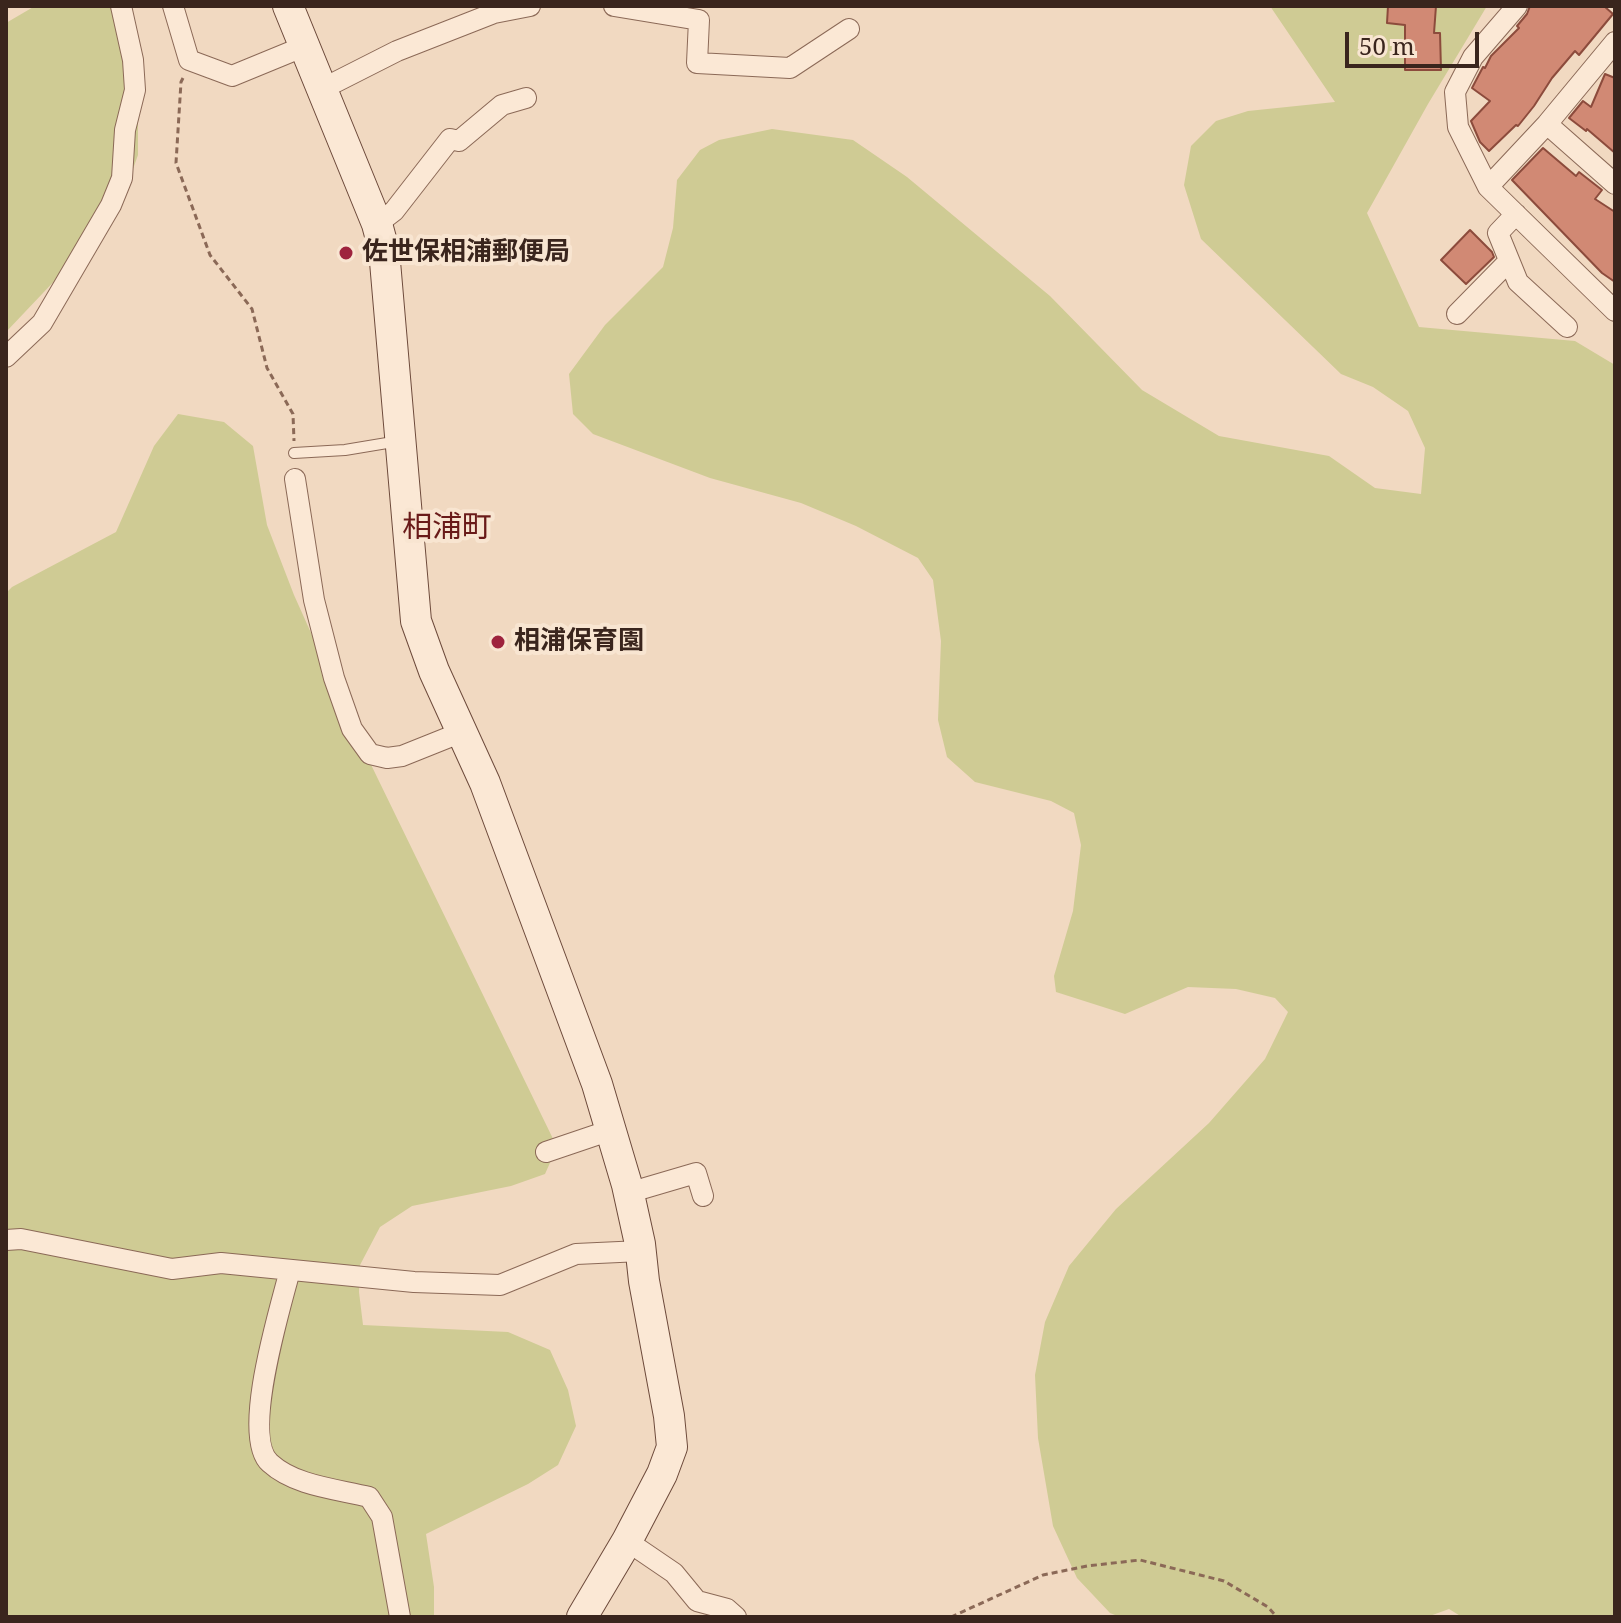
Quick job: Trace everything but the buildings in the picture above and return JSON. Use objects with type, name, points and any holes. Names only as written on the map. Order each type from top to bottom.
[{"type":"street","points":[[6,357],[42,323],[111,205],[122,178],[125,130],[135,90],[133,60],[121,6]]},
{"type":"street","points":[[173,6],[189,60],[232,76],[305,46]]},
{"type":"street","points":[[322,89],[484,11],[494,13],[530,6]]},
{"type":"street","points":[[614,6],[700,13],[697,63],[790,68],[849,29]]},
{"type":"street","points":[[1517,6],[1473,57],[1455,92],[1458,127],[1488,187],[1615,311]]},
{"type":"street","points":[[293,7],[305,46],[377,224],[384,250],[416,621],[434,671],[485,783],[597,1084],[641,1251],[672,1447],[662,1474],[627,1541],[582,1617]]},
{"type":"street","points":[[1488,187],[1611,53]]},
{"type":"street","points":[[377,224],[394,211],[450,139],[459,141],[502,105],[526,98]]},
{"type":"street","points":[[1547,124],[1615,184]]},
{"type":"street","points":[[1516,214],[1498,233],[1518,282],[1567,327]]},
{"type":"street","points":[[1457,314],[1509,261]]},
{"type":"street","points":[[295,479],[314,600],[334,678],[352,729],[370,754],[387,758],[402,756],[462,732]]},
{"type":"street","points":[[546,1152],[611,1130]]},
{"type":"street","points":[[628,1193],[696,1173],[703,1196]]},
{"type":"street","points":[[6,1240],[21,1239],[172,1269],[221,1263],[414,1282],[500,1285],[576,1254],[641,1251]]},
{"type":"street","points":[[290,1270],[259,1402],[260,1436],[267,1461],[285,1474],[369,1497],[382,1517],[400,1617]]},
{"type":"street","points":[[627,1541],[674,1573],[697,1601],[727,1609],[736,1617]]},
{"type":"lane","points":[[294,453],[345,450],[401,440]]},
{"type":"path","points":[[189,60],[187,74],[181,82],[176,163],[210,255],[252,309],[267,368],[293,414],[294,453]]},
{"type":"path","points":[[951,1617],[1043,1575],[1140,1560],[1224,1581],[1268,1607],[1277,1617]]},
{"type":"shaded area","points":[[35,6],[127,6],[134,16],[138,155],[116,216],[6,332],[6,23]]},
{"type":"shaded area","points":[[1270,6],[1487,6],[1367,213],[1419,327],[1575,341],[1615,365],[1615,1617],[1462,1617],[1449,1609],[1427,1617],[1120,1617],[1110,1613],[1077,1578],[1053,1526],[1038,1438],[1035,1375],[1045,1322],[1069,1266],[1116,1209],[1209,1123],[1265,1059],[1288,1012],[1275,998],[1236,989],[1188,987],[1125,1014],[1056,992],[1054,976],[1073,911],[1081,845],[1074,813],[1051,801],[975,782],[947,757],[938,720],[941,641],[933,580],[918,558],[856,526],[801,503],[710,478],[593,434],[573,414],[569,374],[605,325],[663,267],[673,228],[677,180],[700,150],[719,140],[772,129],[853,140],[907,177],[1050,296],[1142,390],[1219,436],[1329,456],[1375,488],[1421,494],[1425,448],[1408,411],[1373,387],[1341,374],[1201,239],[1184,185],[1191,146],[1216,121],[1248,111],[1335,102]]},
{"type":"shaded area","points":[[178,414],[224,422],[253,446],[267,525],[294,595],[359,740],[557,1147],[545,1174],[511,1186],[412,1206],[380,1227],[360,1265],[363,1325],[508,1332],[550,1350],[568,1390],[576,1426],[558,1465],[528,1484],[426,1534],[434,1587],[434,1617],[6,1617],[6,593],[116,532],[154,446]]},
{"type":"place","name":"佐世保相浦郵便局","points":[[346,253]]},
{"type":"place","name":"相浦保育園","points":[[498,642]]},
{"type":"district","name":"相浦町","points":[[447,528]]}]
